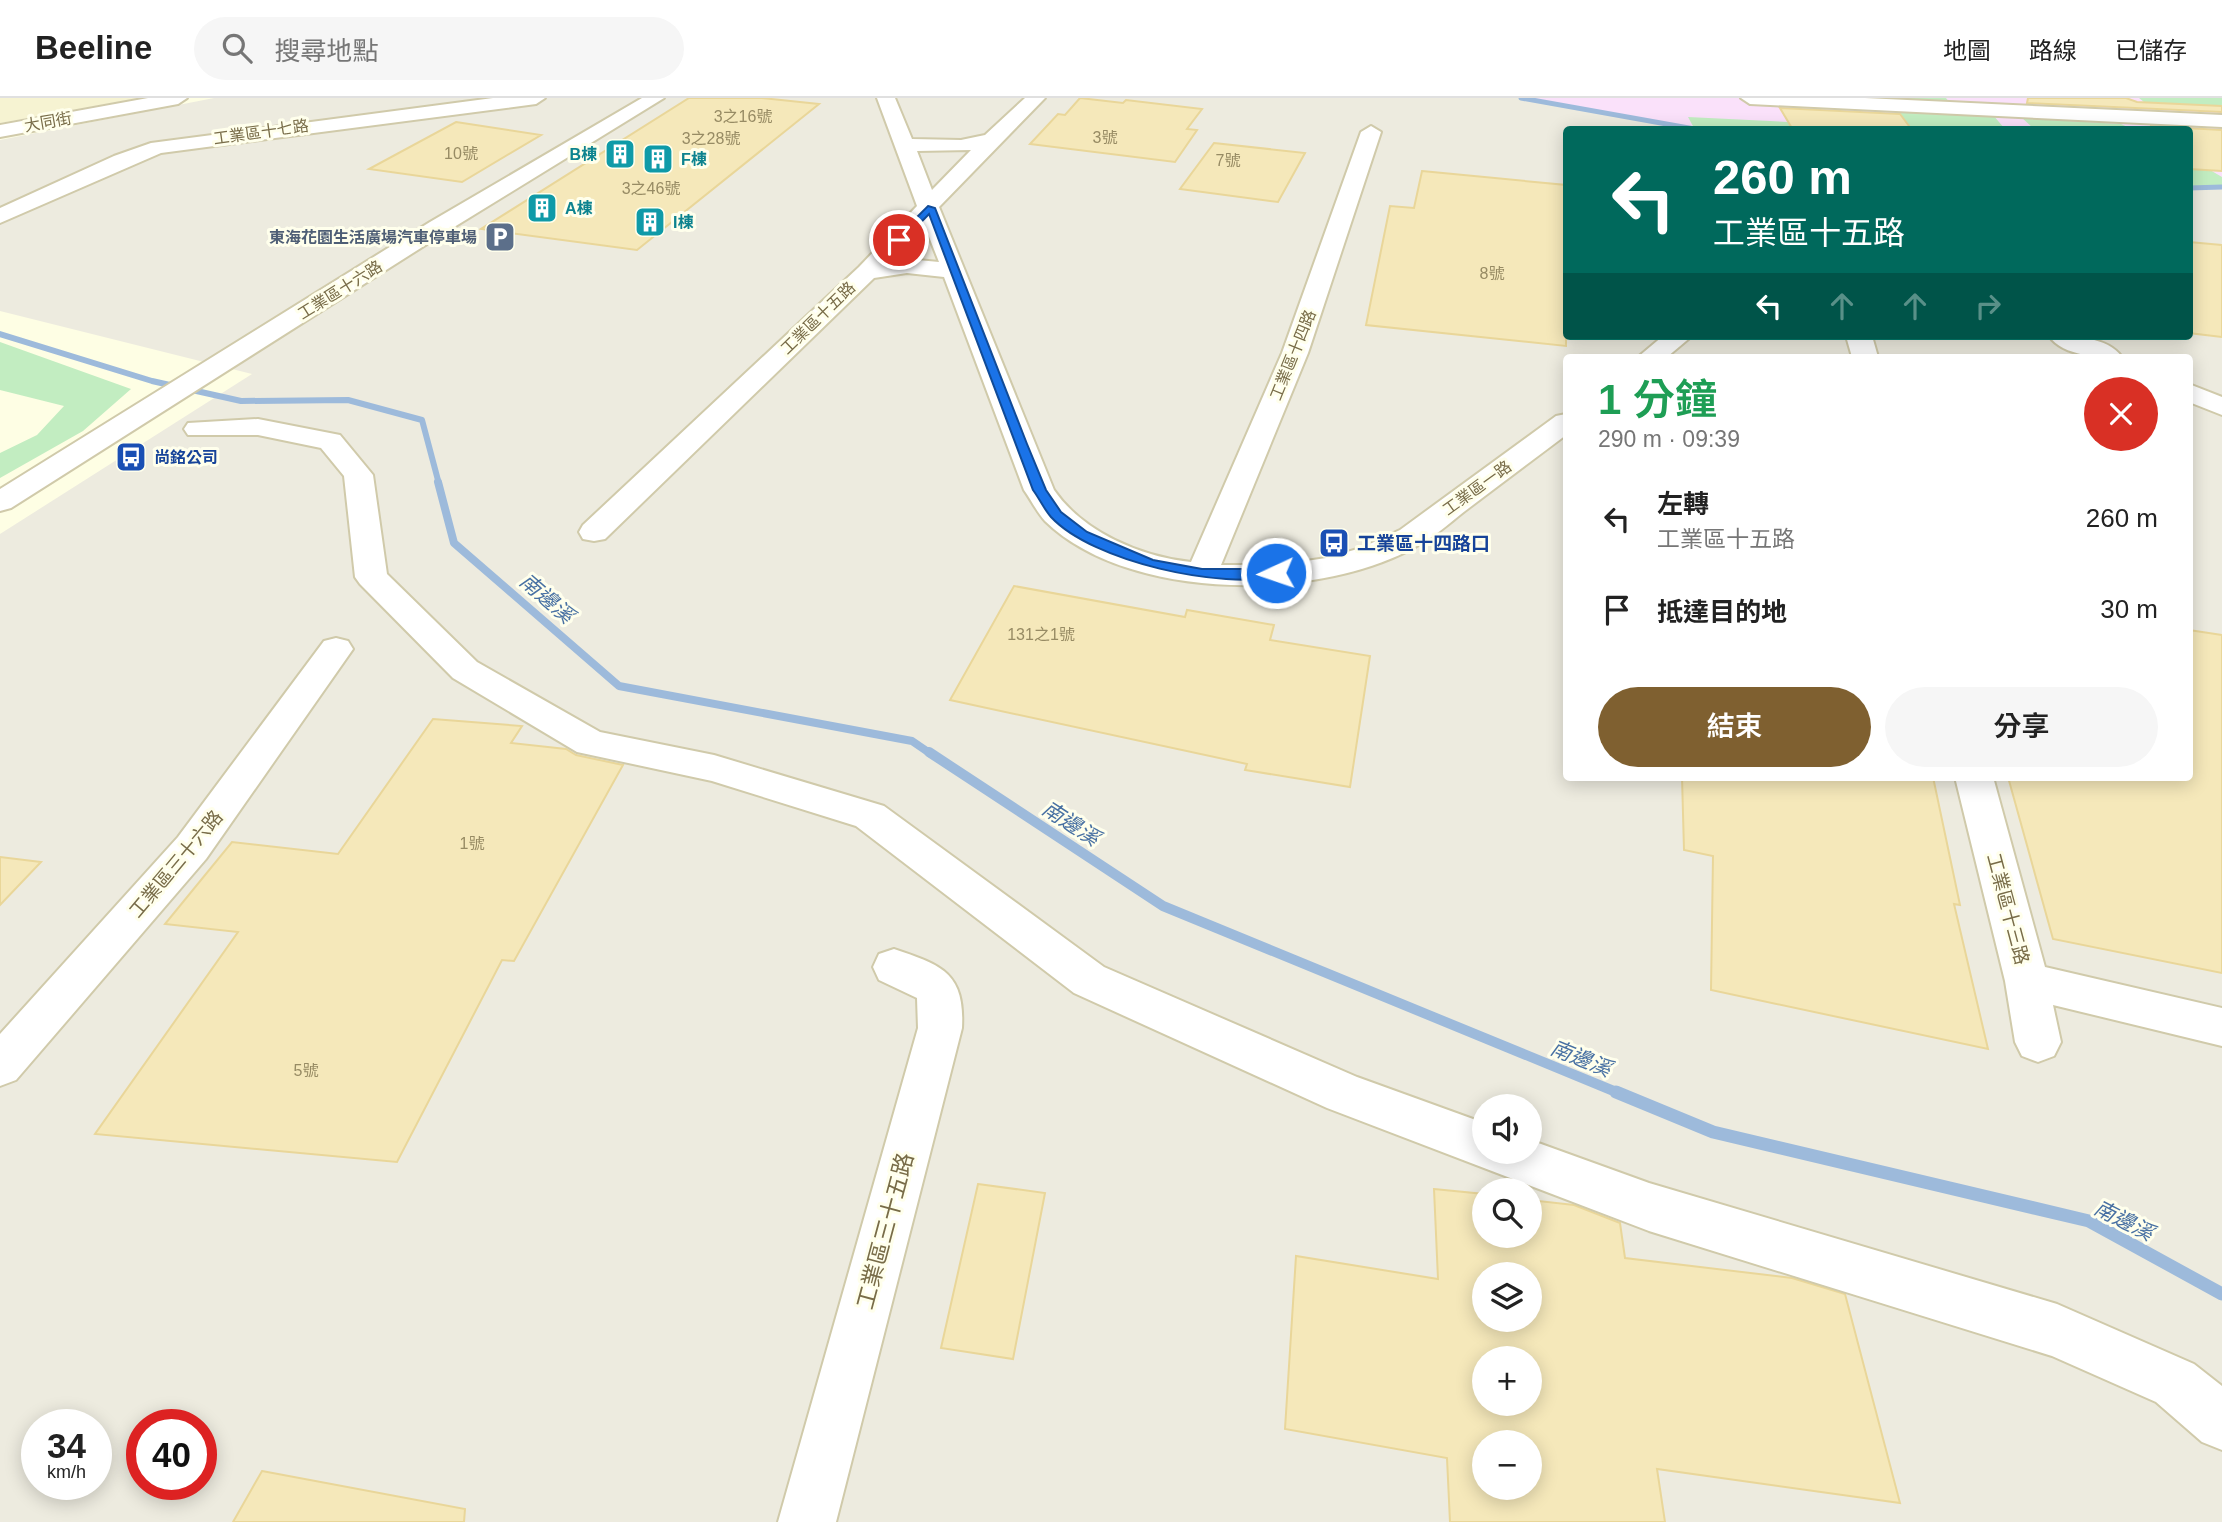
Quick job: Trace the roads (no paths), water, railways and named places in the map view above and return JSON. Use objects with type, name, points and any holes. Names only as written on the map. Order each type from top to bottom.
[{"type":"street","name":"大同街","points":[[0,131],[178,98]]},
{"type":"street","name":"工業區十七路","points":[[0,216],[121,160],[158,147],[252,132],[536,98]]},
{"type":"street","name":"工業區十六路","points":[[0,502],[124,427],[439,227],[656,98]]},
{"type":"street","name":"工業區一路","points":[[886,98],[1035,478],[1056,514],[1083,534],[1113,549],[1149,563],[1202,573],[1238,576],[1291,573],[1330,567],[1386,552],[1411,537],[1563,424]]},
{"type":"street","name":"工業區十五路","points":[[594,532],[867,272],[931,208],[991,140],[1036,98]]},
{"type":"street","points":[[1750,98],[2222,121]]},
{"type":"street","name":"工業區十四路","points":[[1202,573],[1295,353],[1371,132]]},
{"type":"street","points":[[903,145],[961,146],[991,140]]},
{"type":"street","points":[[867,272],[907,266],[955,271]]},
{"type":"street","points":[[1655,354],[1674,340]]},
{"type":"street","points":[[2071,340],[2102,354]]},
{"type":"street","points":[[2193,395],[2222,407]]},
{"type":"street","points":[[198,429],[258,427],[330,441],[358,475],[370,577],[465,670],[590,743],[714,768],[870,816],[1089,980],[1343,1093],[1472,1141]]},
{"type":"street","name":"工業區三十六路","points":[[0,1066],[192,849],[336,649]]},
{"type":"street","name":"工業區十三路","points":[[1975,781],[2027,981],[2038,1042]]},
{"type":"street","name":"工業區三十五路","points":[[807,1522],[940,1028],[943,1001],[938,988],[927,979],[894,967]]},
{"type":"street","points":[[2027,981],[2222,1027]]},
{"type":"street","points":[[1532,1164],[1648,1207],[2057,1331],[2175,1383],[2222,1422]]},
{"type":"waterway","points":[[1521,98],[1678,126]]},
{"type":"waterway","points":[[2193,188],[2222,187]]},
{"type":"waterway","name":"南邊溪","points":[[0,334],[152,381],[241,401],[348,400],[422,420],[439,484]]},
{"type":"waterway","name":"南邊溪","points":[[438,482],[454,543],[619,686],[912,741],[931,754]]},
{"type":"waterway","name":"南邊溪","points":[[929,752],[1163,906],[1621,1094]]},
{"type":"waterway","name":"南邊溪","points":[[1616,1092],[1713,1132],[2089,1221],[2222,1294]]},
{"type":"place","name":"B棟","points":[[620,154]]},
{"type":"place","name":"F棟","points":[[658,159]]},
{"type":"place","name":"A棟","points":[[542,208]]},
{"type":"place","name":"I棟","points":[[650,222]]},
{"type":"place","name":"東海花園生活廣場汽車停車場","points":[[500,237]]},
{"type":"place","name":"尚銘公司","points":[[131,457]]},
{"type":"place","name":"工業區十四路口","points":[[1334,543]]}]
